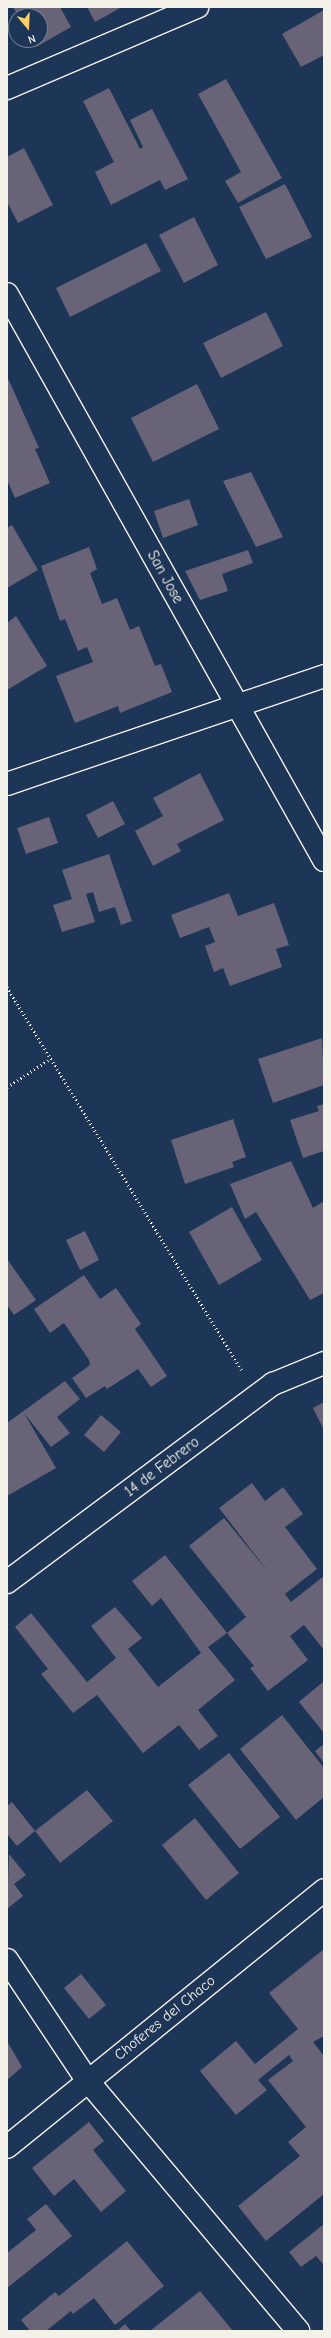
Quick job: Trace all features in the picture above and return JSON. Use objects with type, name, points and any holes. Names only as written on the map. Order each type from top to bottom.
[{"type":"street","points":[[7,88],[197,7]]},
{"type":"street","name":"San Jose","points":[[7,294],[324,860]]},
{"type":"street","points":[[7,784],[324,676]]},
{"type":"street","name":"14 de Febrero","points":[[7,1582],[273,1384],[324,1363]]},
{"type":"street","name":"Choferes del Chaco","points":[[7,2147],[87,2080],[324,1890]]},
{"type":"street","points":[[7,1960],[87,2080],[298,2331]]},
{"type":"path","points":[[7,987],[258,1396]]},
{"type":"path","points":[[7,1087],[50,1059]]},
{"type":"building","points":[[60,7],[71,27],[48,40],[48,8],[14,8]]},
{"type":"building","points":[[87,7],[122,7],[95,22]]},
{"type":"building","points":[[324,10],[324,55],[301,67],[282,34]]},
{"type":"building","points":[[226,79],[282,178],[238,203],[225,181],[241,172],[198,94]]},
{"type":"building","points":[[109,88],[140,149],[143,147],[130,120],[152,109],[188,179],[165,190],[160,180],[111,205],[95,172],[114,162],[83,101]]},
{"type":"building","points":[[24,148],[53,205],[18,223],[7,202],[7,157]]},
{"type":"building","points":[[285,184],[312,237],[266,259],[239,207]]},
{"type":"building","points":[[194,217],[218,265],[184,283],[159,235]]},
{"type":"building","points":[[146,243],[161,271],[70,317],[56,288]]},
{"type":"building","points":[[266,312],[283,346],[221,378],[203,343]]},
{"type":"building","points":[[7,376],[39,448],[35,449],[50,483],[15,498],[7,480]]},
{"type":"building","points":[[197,384],[219,429],[153,462],[131,418]]},
{"type":"building","points":[[251,472],[283,537],[256,547],[223,481]]},
{"type":"building","points":[[189,499],[198,525],[163,538],[154,511]]},
{"type":"building","points":[[12,525],[38,570],[7,588],[7,528]]},
{"type":"building","points":[[89,547],[97,569],[90,573],[102,604],[117,598],[130,630],[139,626],[155,666],[161,664],[172,692],[120,713],[118,706],[75,723],[56,676],[93,662],[87,647],[78,651],[65,619],[60,621],[41,566]]},
{"type":"building","points":[[248,550],[253,563],[222,574],[228,591],[200,600],[185,571]]},
{"type":"building","points":[[16,616],[47,666],[7,690],[7,623]]},
{"type":"building","points":[[200,773],[224,820],[177,844],[181,851],[153,866],[135,831],[163,816],[153,798]]},
{"type":"building","points":[[113,801],[125,824],[98,838],[86,815]]},
{"type":"building","points":[[49,817],[58,843],[26,854],[17,828]]},
{"type":"building","points":[[109,854],[132,921],[121,925],[115,907],[99,912],[93,892],[86,894],[95,922],[62,932],[53,905],[72,899],[62,870]]},
{"type":"building","points":[[229,893],[238,916],[274,903],[289,945],[276,949],[282,967],[230,986],[223,968],[214,972],[205,946],[215,942],[209,927],[180,938],[171,915]]},
{"type":"building","points":[[322,1038],[324,1085],[273,1103],[258,1059]]},
{"type":"building","points":[[324,1104],[324,1151],[303,1158],[290,1120],[319,1111],[317,1106]]},
{"type":"building","points":[[233,1119],[246,1157],[232,1162],[234,1167],[185,1184],[171,1140]]},
{"type":"building","points":[[291,1161],[313,1208],[324,1201],[324,1293],[310,1300],[256,1212],[245,1219],[230,1184]]},
{"type":"building","points":[[232,1207],[262,1260],[219,1285],[189,1232]]},
{"type":"building","points":[[85,1231],[99,1260],[80,1270],[66,1240]]},
{"type":"building","points":[[7,1259],[36,1300],[14,1315],[7,1305]]},
{"type":"building","points":[[84,1275],[100,1299],[116,1288],[141,1324],[135,1329],[167,1376],[151,1387],[138,1369],[107,1389],[105,1386],[86,1398],[72,1378],[90,1365],[89,1360],[64,1323],[50,1333],[34,1309]]},
{"type":"building","points":[[65,1381],[80,1399],[57,1417],[70,1433],[51,1447],[24,1413],[56,1468],[7,1496],[7,1423]]},
{"type":"building","points":[[324,1402],[324,1430],[313,1408]]},
{"type":"building","points":[[101,1415],[121,1432],[104,1452],[84,1435]]},
{"type":"building","points":[[252,1483],[265,1501],[283,1487],[303,1514],[285,1527],[317,1569],[285,1594],[291,1602],[324,1576],[324,1650],[304,1625],[290,1636],[308,1660],[268,1691],[250,1668],[254,1666],[227,1633],[246,1617],[189,1546],[224,1518],[270,1574],[219,1508]]},
{"type":"building","points":[[165,1555],[227,1633],[208,1647],[235,1680],[198,1710],[218,1736],[199,1750],[179,1725],[143,1753],[97,1695],[73,1713],[41,1674],[48,1669],[15,1627],[31,1613],[87,1682],[116,1658],[91,1626],[115,1607],[142,1638],[128,1649],[158,1687],[201,1653],[161,1598],[152,1606],[132,1581]]},
{"type":"building","points":[[324,1681],[324,1733],[299,1702]]},
{"type":"building","points":[[282,1715],[324,1768],[324,1797],[296,1820],[240,1749]]},
{"type":"building","points":[[324,1744],[324,1763],[315,1751]]},
{"type":"building","points":[[229,1753],[280,1817],[240,1849],[188,1785]]},
{"type":"building","points":[[87,1790],[113,1821],[60,1863],[35,1831]]},
{"type":"building","points":[[12,1802],[35,1831],[17,1846],[7,1834],[7,1806]]},
{"type":"building","points":[[195,1818],[239,1873],[206,1900],[162,1845]]},
{"type":"building","points":[[9,1854],[26,1875],[14,1884],[23,1896],[7,1909]]},
{"type":"building","points":[[324,1949],[324,2036],[313,2042],[324,2056],[324,2194],[266,2241],[238,2206],[300,2156],[288,2142],[306,2127],[268,2080],[293,2061],[289,2055],[258,2080],[267,2090],[236,2115],[200,2071],[236,2041],[255,2064],[298,2029],[269,1993]]},
{"type":"building","points":[[81,1974],[106,2005],[89,2019],[64,1988]]},
{"type":"building","points":[[7,2041],[22,2067],[7,2080]]},
{"type":"building","points":[[89,2122],[104,2141],[93,2150],[126,2191],[101,2212],[74,2179],[54,2196],[32,2168]]},
{"type":"building","points":[[46,2204],[72,2236],[7,2288],[7,2253],[36,2230],[27,2219]]},
{"type":"building","points":[[324,2224],[324,2265],[316,2256],[301,2267],[289,2252]]},
{"type":"building","points":[[127,2241],[164,2286],[115,2325],[94,2298],[73,2314],[71,2311],[46,2331],[30,2331],[21,2320],[55,2292],[59,2296]]},
{"type":"building","points":[[200,2291],[233,2331],[150,2331]]},
{"type":"building","points":[[125,2324],[131,2331],[117,2331]]}]
